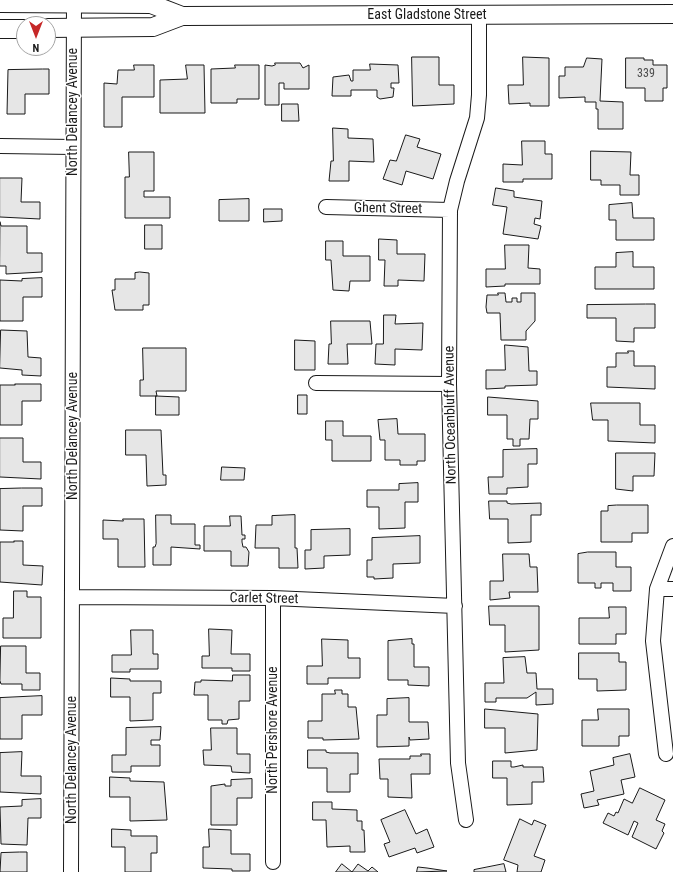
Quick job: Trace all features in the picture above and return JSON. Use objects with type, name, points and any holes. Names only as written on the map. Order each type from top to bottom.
[{"type":"street","name":"East Gladstone Street","points":[[0,3],[74,2],[151,4],[182,16]]},
{"type":"street","name":"North Delancey Avenue","points":[[71,872],[74,2]]},
{"type":"street","name":"North Oceanbluff Avenue","points":[[466,820],[458,763],[449,384],[450,210],[457,180],[477,118],[479,95],[479,14]]},
{"type":"street","name":"East Gladstone Street","points":[[56,28],[153,27],[182,16],[673,14]]},
{"type":"street","points":[[0,29],[16,29]]},
{"type":"street","points":[[0,146],[73,147]]},
{"type":"street","name":"Ghent Street","points":[[326,207],[450,210]]},
{"type":"street","points":[[316,382],[449,384]]},
{"type":"street","points":[[666,754],[653,641],[657,589],[673,546]]},
{"type":"street","points":[[657,589],[673,589]]},
{"type":"street","name":"Carlet Street","points":[[73,597],[273,598],[455,606]]},
{"type":"street","name":"North Pershore Avenue","points":[[273,598],[273,862]]},
{"type":"building","points":[[412,57],[439,57],[439,85],[454,85],[454,104],[413,106]]},
{"type":"building","points":[[523,57],[549,58],[549,106],[530,106],[530,103],[509,104],[508,85],[523,85]]},
{"type":"building","points":[[587,58],[602,59],[600,101],[623,102],[623,129],[598,129],[598,109],[596,109],[596,102],[585,102],[585,97],[559,98],[559,76],[565,76],[565,67],[583,67]]},
{"type":"building","points":[[626,58],[644,58],[644,60],[653,60],[653,65],[667,65],[667,88],[663,88],[663,101],[645,101],[645,88],[626,88]]},
{"type":"building","points":[[275,63],[300,63],[303,68],[309,65],[309,89],[284,89],[284,83],[279,83],[279,105],[265,105],[265,65],[272,66],[275,65]]},
{"type":"building","points":[[370,64],[398,65],[399,83],[391,83],[391,88],[394,88],[393,97],[380,99],[377,97],[377,90],[351,90],[351,96],[332,96],[333,77],[349,75],[351,81],[353,81],[353,70],[370,70]]},
{"type":"building","points":[[134,65],[154,65],[154,97],[122,97],[122,127],[104,127],[104,83],[117,84],[118,70],[134,70]]},
{"type":"building","points":[[186,65],[204,65],[205,113],[160,113],[160,80],[187,79]]},
{"type":"building","points":[[235,65],[259,65],[259,99],[237,99],[237,103],[211,103],[211,69],[235,68]]},
{"type":"building","points":[[49,69],[49,94],[25,94],[25,114],[7,114],[8,70]]},
{"type":"building","points":[[282,104],[298,104],[299,121],[282,121]]},
{"type":"building","points":[[333,128],[348,129],[348,138],[373,139],[374,162],[349,161],[349,181],[329,181],[331,161],[333,161]]},
{"type":"building","points":[[406,135],[420,139],[417,147],[441,154],[433,179],[406,171],[402,185],[383,179],[390,160],[396,161]]},
{"type":"building","points":[[522,141],[545,141],[545,154],[552,154],[552,179],[523,179],[523,182],[503,182],[503,164],[522,165]]},
{"type":"building","points":[[591,151],[631,152],[630,175],[639,175],[639,195],[620,195],[620,185],[601,185],[601,180],[591,180]]},
{"type":"building","points":[[129,152],[154,152],[154,191],[144,191],[144,197],[170,197],[170,218],[125,218],[125,177],[129,177]]},
{"type":"building","points":[[0,178],[22,178],[21,202],[40,202],[40,219],[0,217]]},
{"type":"building","points":[[496,188],[514,191],[514,197],[542,201],[540,219],[535,218],[534,224],[541,226],[538,239],[503,234],[507,207],[493,205]]},
{"type":"building","points":[[249,199],[249,221],[219,221],[219,200]]},
{"type":"building","points":[[632,203],[633,218],[654,218],[654,240],[616,240],[616,220],[609,220],[609,205]]},
{"type":"building","points":[[264,209],[282,209],[282,221],[264,222]]},
{"type":"building","points":[[0,222],[1,226],[27,226],[27,253],[42,253],[42,272],[6,274],[6,266],[0,266]]},
{"type":"building","points":[[145,225],[162,225],[162,249],[145,249]]},
{"type":"building","points":[[379,239],[397,240],[397,254],[425,254],[424,281],[398,280],[398,286],[384,286],[385,260],[379,260]]},
{"type":"building","points":[[326,241],[343,241],[343,256],[370,256],[370,281],[350,281],[349,291],[333,290],[331,260],[326,260]]},
{"type":"building","points":[[505,245],[529,245],[528,268],[540,269],[540,284],[505,284],[505,286],[486,287],[486,269],[505,269]]},
{"type":"building","points":[[633,252],[633,267],[654,267],[654,289],[595,289],[595,267],[616,267],[616,253]]},
{"type":"building","points":[[135,273],[149,273],[149,305],[143,305],[143,310],[115,310],[112,290],[115,290],[115,279],[135,279]]},
{"type":"building","points":[[42,278],[42,297],[23,297],[23,321],[0,321],[0,280],[22,281],[22,279]]},
{"type":"building","points":[[498,293],[505,293],[506,302],[512,302],[512,298],[517,298],[517,302],[521,302],[521,293],[535,293],[535,321],[526,331],[526,340],[501,340],[500,313],[487,313],[486,307],[487,295],[498,295]]},
{"type":"building","points":[[655,304],[655,328],[634,328],[634,342],[616,341],[616,318],[587,318],[587,305]]},
{"type":"building","points":[[384,315],[396,315],[395,324],[423,323],[422,350],[395,349],[395,365],[375,364],[376,344],[383,344]]},
{"type":"building","points":[[331,321],[370,321],[372,344],[347,344],[348,364],[328,364],[329,344],[331,344]]},
{"type":"building","points":[[1,330],[27,331],[28,357],[41,358],[41,376],[22,375],[22,370],[0,368]]},
{"type":"building","points":[[295,340],[315,341],[315,370],[295,370]]},
{"type":"building","points":[[505,345],[528,347],[529,371],[537,371],[537,385],[505,386],[505,388],[486,389],[486,370],[505,370]]},
{"type":"building","points":[[143,348],[186,348],[186,391],[156,391],[157,396],[140,396],[140,380],[143,380]]},
{"type":"building","points":[[628,351],[634,351],[634,366],[655,366],[655,389],[607,387],[607,367],[616,367],[616,353],[628,353]]},
{"type":"building","points":[[41,384],[41,401],[22,401],[22,425],[0,425],[0,385]]},
{"type":"building","points":[[298,395],[307,395],[307,414],[298,414]]},
{"type":"building","points":[[156,396],[179,397],[179,415],[156,415]]},
{"type":"building","points":[[488,397],[538,401],[538,419],[530,419],[529,439],[520,439],[520,446],[513,446],[513,439],[507,439],[507,415],[488,415]]},
{"type":"building","points":[[591,403],[640,403],[640,425],[655,425],[655,443],[608,441],[608,420],[593,420]]},
{"type":"building","points":[[397,419],[398,434],[425,434],[425,461],[417,461],[417,465],[400,465],[400,460],[385,460],[385,440],[380,440],[378,420]]},
{"type":"building","points":[[326,421],[343,421],[343,436],[371,436],[371,461],[332,461],[332,440],[326,440]]},
{"type":"building","points":[[126,430],[161,430],[163,475],[166,475],[166,485],[147,486],[146,455],[126,455]]},
{"type":"building","points":[[0,438],[23,438],[23,462],[41,462],[41,479],[0,477]]},
{"type":"building","points":[[537,449],[537,464],[528,464],[528,487],[507,488],[507,494],[489,494],[488,477],[503,477],[503,450]]},
{"type":"building","points":[[616,453],[655,453],[654,476],[633,476],[633,491],[616,489]]},
{"type":"building","points":[[222,467],[245,468],[244,480],[221,480]]},
{"type":"building","points":[[418,483],[418,502],[405,502],[405,528],[379,529],[379,507],[367,507],[367,490],[399,490],[399,484]]},
{"type":"building","points":[[42,488],[42,506],[23,506],[23,531],[0,530],[0,489]]},
{"type":"building","points":[[489,501],[507,501],[507,503],[511,504],[541,503],[541,515],[531,515],[531,542],[508,543],[508,519],[490,519]]},
{"type":"building","points":[[648,505],[648,533],[632,533],[632,542],[601,542],[601,511],[608,511],[608,506]]},
{"type":"building","points":[[156,515],[171,515],[171,524],[195,524],[195,545],[200,545],[200,549],[171,547],[171,565],[153,565],[153,547],[155,547],[156,544]]},
{"type":"building","points":[[295,515],[295,548],[297,548],[298,568],[279,568],[279,548],[255,548],[256,525],[272,525],[272,516]]},
{"type":"building","points":[[230,516],[241,516],[242,535],[245,535],[245,539],[242,539],[243,547],[246,547],[249,552],[248,566],[231,566],[231,551],[204,551],[204,526],[230,526]]},
{"type":"building","points":[[123,519],[144,519],[145,567],[118,567],[118,539],[103,539],[103,520],[123,521]]},
{"type":"building","points":[[350,529],[350,555],[324,556],[324,568],[305,569],[305,550],[311,550],[311,530]]},
{"type":"building","points":[[420,536],[420,563],[393,564],[393,578],[374,579],[374,577],[367,577],[367,560],[372,560],[372,538]]},
{"type":"building","points":[[23,541],[23,565],[43,566],[42,585],[0,582],[0,542]]},
{"type":"building","points":[[588,552],[616,552],[616,567],[631,567],[631,591],[613,591],[613,583],[601,583],[601,588],[595,588],[595,583],[578,583],[578,554]]},
{"type":"building","points":[[503,554],[529,554],[530,567],[537,567],[538,592],[509,592],[510,598],[490,600],[490,581],[503,581]]},
{"type":"building","points":[[14,591],[27,591],[27,597],[41,597],[41,638],[3,638],[3,618],[13,618]]},
{"type":"building","points":[[489,606],[539,606],[539,650],[505,652],[505,625],[490,625]]},
{"type":"building","points":[[609,607],[626,607],[626,634],[616,634],[616,644],[579,644],[579,618],[609,618]]},
{"type":"building","points":[[209,629],[232,630],[231,654],[250,654],[250,671],[232,671],[232,668],[202,668],[202,656],[209,656]]},
{"type":"building","points":[[131,630],[153,630],[153,654],[158,654],[158,669],[130,669],[130,672],[112,672],[112,655],[131,655]]},
{"type":"building","points":[[322,639],[348,640],[348,658],[360,658],[360,678],[328,678],[328,684],[307,684],[307,666],[322,666]]},
{"type":"building","points":[[412,639],[412,644],[414,644],[414,667],[429,667],[429,686],[408,685],[408,680],[388,680],[388,641]]},
{"type":"building","points":[[1,646],[26,646],[26,673],[40,673],[40,690],[22,690],[22,684],[1,684]]},
{"type":"building","points":[[579,653],[619,653],[619,662],[626,662],[626,690],[597,691],[597,679],[579,679]]},
{"type":"building","points":[[525,657],[527,673],[536,673],[537,689],[553,689],[553,704],[536,705],[536,692],[527,698],[496,698],[496,702],[485,702],[485,683],[504,683],[503,658]]},
{"type":"building","points":[[233,675],[250,675],[250,701],[239,701],[239,719],[228,720],[227,724],[222,724],[222,720],[208,720],[208,695],[194,695],[195,682],[201,682],[201,680],[232,681]]},
{"type":"building","points":[[111,678],[130,679],[130,681],[161,681],[161,693],[153,693],[153,720],[130,721],[130,697],[111,697]]},
{"type":"building","points":[[335,690],[342,690],[342,694],[348,694],[348,707],[356,707],[359,739],[323,740],[323,738],[308,738],[308,721],[322,721],[322,694],[335,694]]},
{"type":"building","points":[[42,696],[42,715],[22,715],[22,739],[0,739],[0,698]]},
{"type":"building","points":[[409,698],[409,722],[428,722],[429,739],[410,740],[409,737],[409,746],[377,747],[377,715],[387,715],[387,699]]},
{"type":"building","points":[[485,709],[538,714],[537,750],[505,753],[505,728],[485,728]]},
{"type":"building","points":[[598,709],[629,709],[629,736],[619,736],[619,746],[582,746],[582,720],[598,720]]},
{"type":"building","points":[[161,727],[160,740],[151,740],[151,745],[160,745],[160,766],[131,766],[131,772],[112,772],[112,755],[126,755],[126,728]]},
{"type":"building","points":[[211,728],[237,728],[237,754],[250,754],[250,773],[232,772],[231,766],[204,765],[203,750],[211,750]]},
{"type":"building","points":[[308,750],[326,750],[326,752],[330,753],[358,753],[358,774],[350,774],[350,792],[327,792],[327,768],[308,768]]},
{"type":"building","points":[[22,752],[21,776],[41,776],[41,794],[0,792],[0,753]]},
{"type":"building","points":[[421,754],[430,754],[430,774],[411,774],[412,798],[388,797],[388,779],[380,779],[379,759],[410,759],[410,756],[421,756]]},
{"type":"building","points":[[630,754],[635,777],[621,780],[624,794],[597,800],[599,805],[584,808],[581,794],[594,791],[590,771],[614,765],[613,758]]},
{"type":"building","points":[[493,761],[511,761],[511,767],[523,765],[523,767],[543,767],[544,782],[532,782],[532,804],[507,805],[507,778],[493,778]]},
{"type":"building","points":[[110,777],[130,778],[130,781],[164,782],[167,820],[130,821],[130,797],[110,797]]},
{"type":"building","points":[[252,779],[252,798],[237,798],[237,825],[211,825],[211,786],[225,784],[225,786],[231,786],[231,780]]},
{"type":"building","points":[[640,788],[665,800],[656,820],[665,824],[662,831],[664,833],[656,849],[632,837],[638,823],[634,821],[628,835],[603,823],[608,813],[614,816],[616,812],[618,813],[624,799],[632,803]]},
{"type":"building","points":[[41,799],[41,818],[28,818],[27,845],[1,844],[0,807],[22,806],[22,800]]},
{"type":"building","points":[[313,802],[332,802],[332,809],[357,810],[357,821],[362,821],[362,830],[364,830],[365,852],[350,852],[350,846],[327,847],[326,820],[313,820]]},
{"type":"building","points":[[405,810],[416,834],[427,829],[434,847],[417,853],[415,848],[389,857],[384,844],[390,842],[381,820]]},
{"type":"building","points":[[520,819],[532,825],[534,820],[546,825],[534,856],[545,860],[541,872],[517,872],[518,865],[504,860]]},
{"type":"building","points":[[112,829],[131,830],[131,836],[157,836],[157,853],[151,853],[151,872],[125,872],[125,847],[112,847]]},
{"type":"building","points":[[209,829],[231,830],[231,854],[250,854],[250,871],[203,868],[203,847],[209,847]]},
{"type":"building","points":[[27,852],[27,872],[0,872],[1,853]]},
{"type":"building","points":[[342,864],[352,872],[336,872]]},
{"type":"building","points":[[358,864],[368,871],[372,867],[378,872],[352,872]]},
{"type":"building","points":[[504,864],[506,872],[474,872],[474,870]]},
{"type":"building","points":[[418,867],[427,868],[447,871],[417,872]]}]
